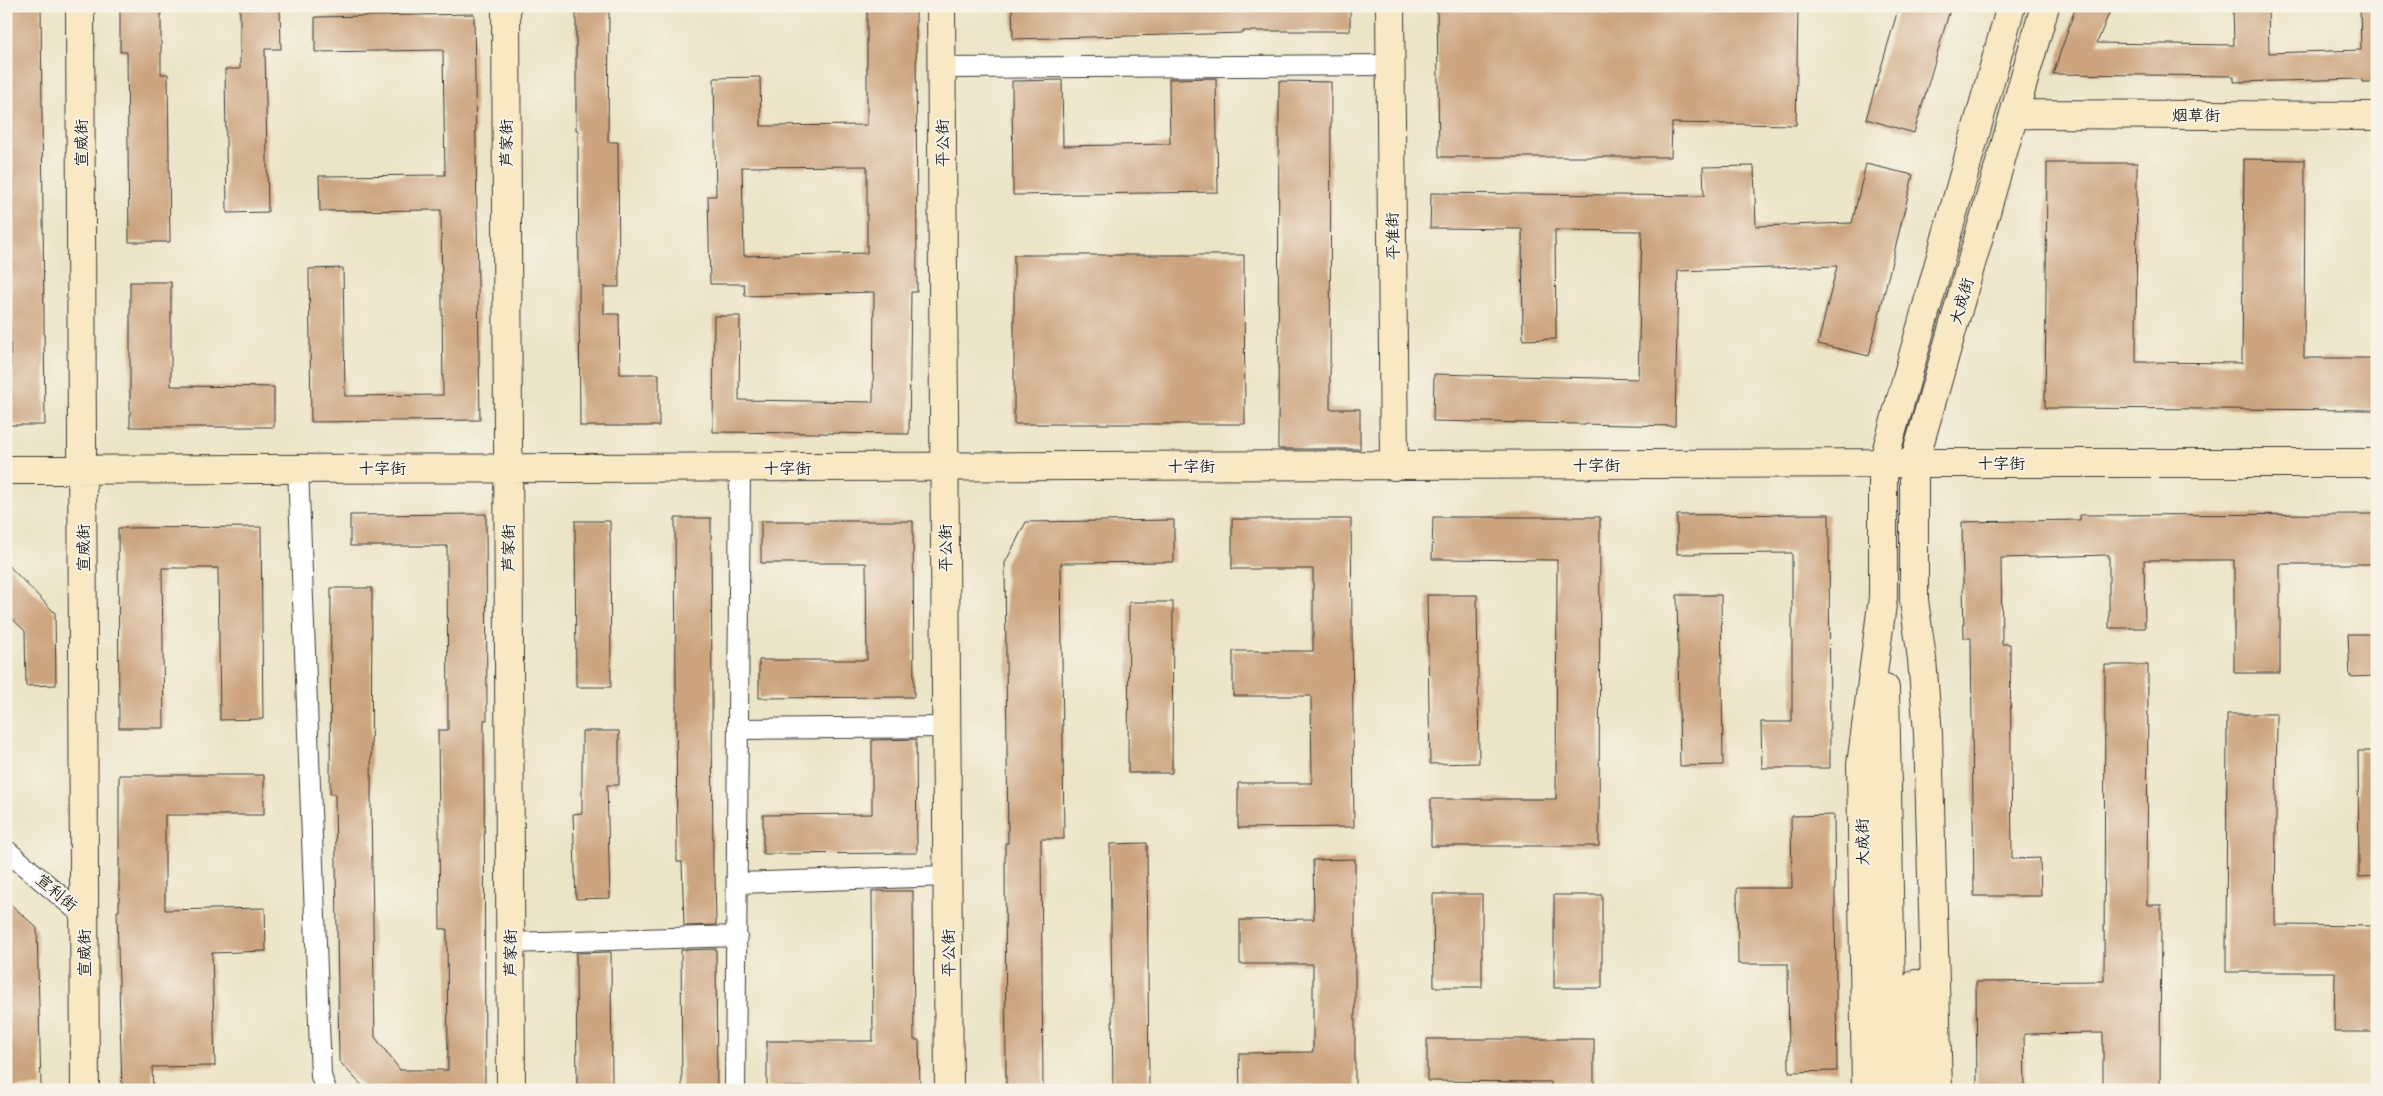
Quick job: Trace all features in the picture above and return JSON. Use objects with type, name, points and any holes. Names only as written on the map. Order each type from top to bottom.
[{"type":"street","name":"宣威街","points":[[80,6],[85,1090]]},
{"type":"street","name":"芦家街","points":[[506,6],[511,1090]]},
{"type":"street","name":"平公街","points":[[941,6],[949,1090]]},
{"type":"street","name":"平准街","points":[[1390,6],[1394,466]]},
{"type":"street","name":"大成街","points":[[1893,1090],[1883,596],[1883,463],[2011,6]]},
{"type":"street","name":"大成街","points":[[1917,1090],[1914,462],[2045,6]]},
{"type":"street","points":[[942,68],[1390,65]]},
{"type":"street","name":"烟草街","points":[[2014,114],[2377,116]]},
{"type":"street","name":"十字街","points":[[6,470],[298,467],[1394,466],[1914,462],[2377,463]]},
{"type":"street","points":[[298,467],[321,1076],[326,1090]]},
{"type":"street","points":[[735,1090],[740,468]]},
{"type":"street","name":"大成街","points":[[1866,1090],[1861,765],[1883,596]]},
{"type":"street","name":"大成街","points":[[1914,600],[1928,734],[1938,1090]]},
{"type":"street","points":[[738,729],[946,726]]},
{"type":"street","name":"宣利街","points":[[6,850],[84,916]]},
{"type":"street","points":[[737,882],[947,876]]},
{"type":"street","points":[[510,943],[737,936]]},
{"type":"building","points":[[10,6],[41,6],[45,425],[6,425],[6,399],[11,399],[9,220],[12,220],[12,178],[6,178],[6,149],[11,149]]},
{"type":"building","points":[[120,6],[161,6],[161,74],[168,74],[170,242],[129,242],[127,52],[120,52]]},
{"type":"building","points":[[240,6],[280,6],[281,49],[265,49],[268,212],[227,213],[225,69],[240,69]]},
{"type":"building","points":[[576,6],[609,6],[608,142],[618,142],[619,287],[604,287],[604,314],[619,314],[620,374],[659,374],[659,426],[580,426]]},
{"type":"building","points":[[867,6],[916,6],[917,292],[911,292],[909,434],[713,432],[714,316],[740,316],[739,400],[873,402],[874,292],[745,296],[744,284],[710,284],[708,196],[716,196],[714,78],[760,77],[761,126],[867,125]],"holes":[[[867,166],[867,253],[744,256],[742,167]]]},
{"type":"building","points":[[1012,6],[1350,6],[1350,31],[1243,31],[1244,33],[1013,39]]},
{"type":"building","points":[[1437,6],[1798,6],[1796,125],[1672,123],[1671,157],[1439,157]]},
{"type":"building","points":[[1899,6],[1951,6],[1914,133],[1866,119]]},
{"type":"building","points":[[2076,6],[2112,6],[2097,43],[2234,45],[2233,6],[2268,6],[2269,53],[2361,50],[2360,6],[2377,6],[2377,82],[2362,82],[2362,79],[2234,82],[2234,76],[2053,74]]},
{"type":"building","points":[[474,14],[480,420],[311,422],[309,269],[343,268],[345,396],[443,395],[441,210],[320,211],[319,176],[445,175],[443,50],[315,52],[315,17]]},
{"type":"building","points":[[1216,78],[1218,192],[1013,195],[1012,81],[1062,80],[1063,146],[1170,144],[1169,79]]},
{"type":"building","points":[[1279,81],[1331,82],[1330,409],[1360,409],[1360,449],[1278,449]]},
{"type":"building","points":[[2244,159],[2305,160],[2304,358],[2377,358],[2377,410],[2045,408],[2047,163],[2137,163],[2136,362],[2242,363]]},
{"type":"building","points":[[1866,164],[1913,175],[1869,356],[1818,344],[1837,266],[1678,271],[1675,426],[1433,421],[1434,374],[1638,379],[1642,231],[1555,230],[1556,339],[1523,340],[1522,229],[1430,228],[1431,193],[1704,196],[1703,167],[1754,166],[1756,226],[1852,223]]},
{"type":"building","points":[[1014,255],[1244,255],[1245,424],[1014,424]]},
{"type":"building","points":[[130,282],[171,282],[171,386],[274,387],[274,427],[130,427]]},
{"type":"building","points":[[486,514],[487,720],[484,720],[485,1090],[366,1090],[339,1061],[335,794],[330,794],[331,588],[372,588],[371,809],[375,1037],[400,1070],[448,1070],[447,929],[440,929],[438,730],[448,730],[447,546],[350,546],[350,515]]},
{"type":"building","points":[[1829,514],[1830,768],[1762,768],[1761,722],[1792,722],[1792,553],[1677,554],[1677,515]]},
{"type":"building","points":[[2377,514],[2377,564],[2280,564],[2280,673],[2234,673],[2234,560],[2144,560],[2145,628],[2109,628],[2109,555],[2001,558],[2002,644],[2010,644],[2012,859],[2040,858],[2041,896],[1974,896],[1971,638],[1964,638],[1962,522],[2080,520],[2080,515]]},
{"type":"building","points":[[1433,517],[1600,517],[1599,846],[1431,846],[1431,799],[1556,799],[1557,560],[1432,559]]},
{"type":"building","points":[[675,518],[711,518],[713,874],[715,874],[716,925],[684,926],[682,862],[677,862]]},
{"type":"building","points":[[1232,519],[1351,519],[1354,827],[1238,828],[1238,783],[1312,783],[1311,696],[1233,696],[1233,651],[1313,651],[1313,569],[1232,569]]},
{"type":"building","points":[[1174,520],[1174,562],[1061,563],[1064,839],[1041,839],[1043,1090],[1006,1090],[1005,843],[1008,843],[1005,563],[1026,522]]},
{"type":"building","points":[[575,521],[610,521],[611,687],[576,687]]},
{"type":"building","points":[[761,521],[913,521],[914,697],[759,698],[759,660],[867,660],[866,563],[761,563]]},
{"type":"building","points":[[261,527],[263,719],[220,720],[218,568],[162,568],[164,728],[119,728],[118,528]]},
{"type":"building","points":[[6,563],[55,613],[56,685],[26,686],[25,631],[6,613]]},
{"type":"building","points":[[1427,595],[1477,595],[1479,763],[1430,764]]},
{"type":"building","points":[[1677,595],[1721,595],[1723,765],[1680,766]]},
{"type":"building","points":[[1129,602],[1173,602],[1172,773],[1128,773]]},
{"type":"building","points":[[2348,634],[2377,634],[2377,676],[2350,677]]},
{"type":"building","points":[[2105,665],[2148,665],[2147,905],[2161,905],[2160,1090],[2103,1090],[2103,1033],[2024,1034],[2025,1090],[1977,1090],[1976,982],[2104,981]]},
{"type":"building","points":[[2227,714],[2277,714],[2275,925],[2377,926],[2377,1032],[2334,1032],[2335,972],[2226,972]]},
{"type":"building","points":[[582,731],[619,731],[619,785],[607,785],[610,898],[576,899],[573,814],[582,813]]},
{"type":"building","points":[[916,739],[917,853],[763,854],[763,815],[872,814],[872,740]]},
{"type":"building","points":[[2358,751],[2377,751],[2377,876],[2359,877]]},
{"type":"building","points":[[119,775],[264,775],[264,815],[165,815],[165,910],[265,908],[266,951],[212,953],[215,1066],[152,1067],[153,1090],[122,1090],[117,911],[119,911]]},
{"type":"building","points":[[1834,815],[1837,1071],[1789,1072],[1788,964],[1738,964],[1737,888],[1792,888],[1791,816]]},
{"type":"building","points":[[1147,843],[1149,1090],[1113,1090],[1110,844]]},
{"type":"building","points":[[1355,859],[1355,1090],[1240,1090],[1239,1053],[1313,1052],[1313,964],[1240,964],[1240,920],[1314,919],[1313,860]]},
{"type":"building","points":[[872,891],[913,891],[914,1040],[919,1040],[920,1090],[873,1090],[873,1087],[767,1087],[767,1041],[873,1041]]},
{"type":"building","points":[[1433,894],[1482,894],[1482,987],[1434,987]]},
{"type":"building","points":[[1554,895],[1602,895],[1602,988],[1554,988]]},
{"type":"building","points":[[6,900],[37,928],[41,1087],[6,1088]]},
{"type":"building","points":[[716,949],[717,1090],[682,1090],[681,950]]},
{"type":"building","points":[[611,952],[612,1090],[577,1090],[576,953]]},
{"type":"building","points":[[1427,1039],[1594,1039],[1594,1090],[1551,1090],[1551,1082],[1427,1081]]}]
